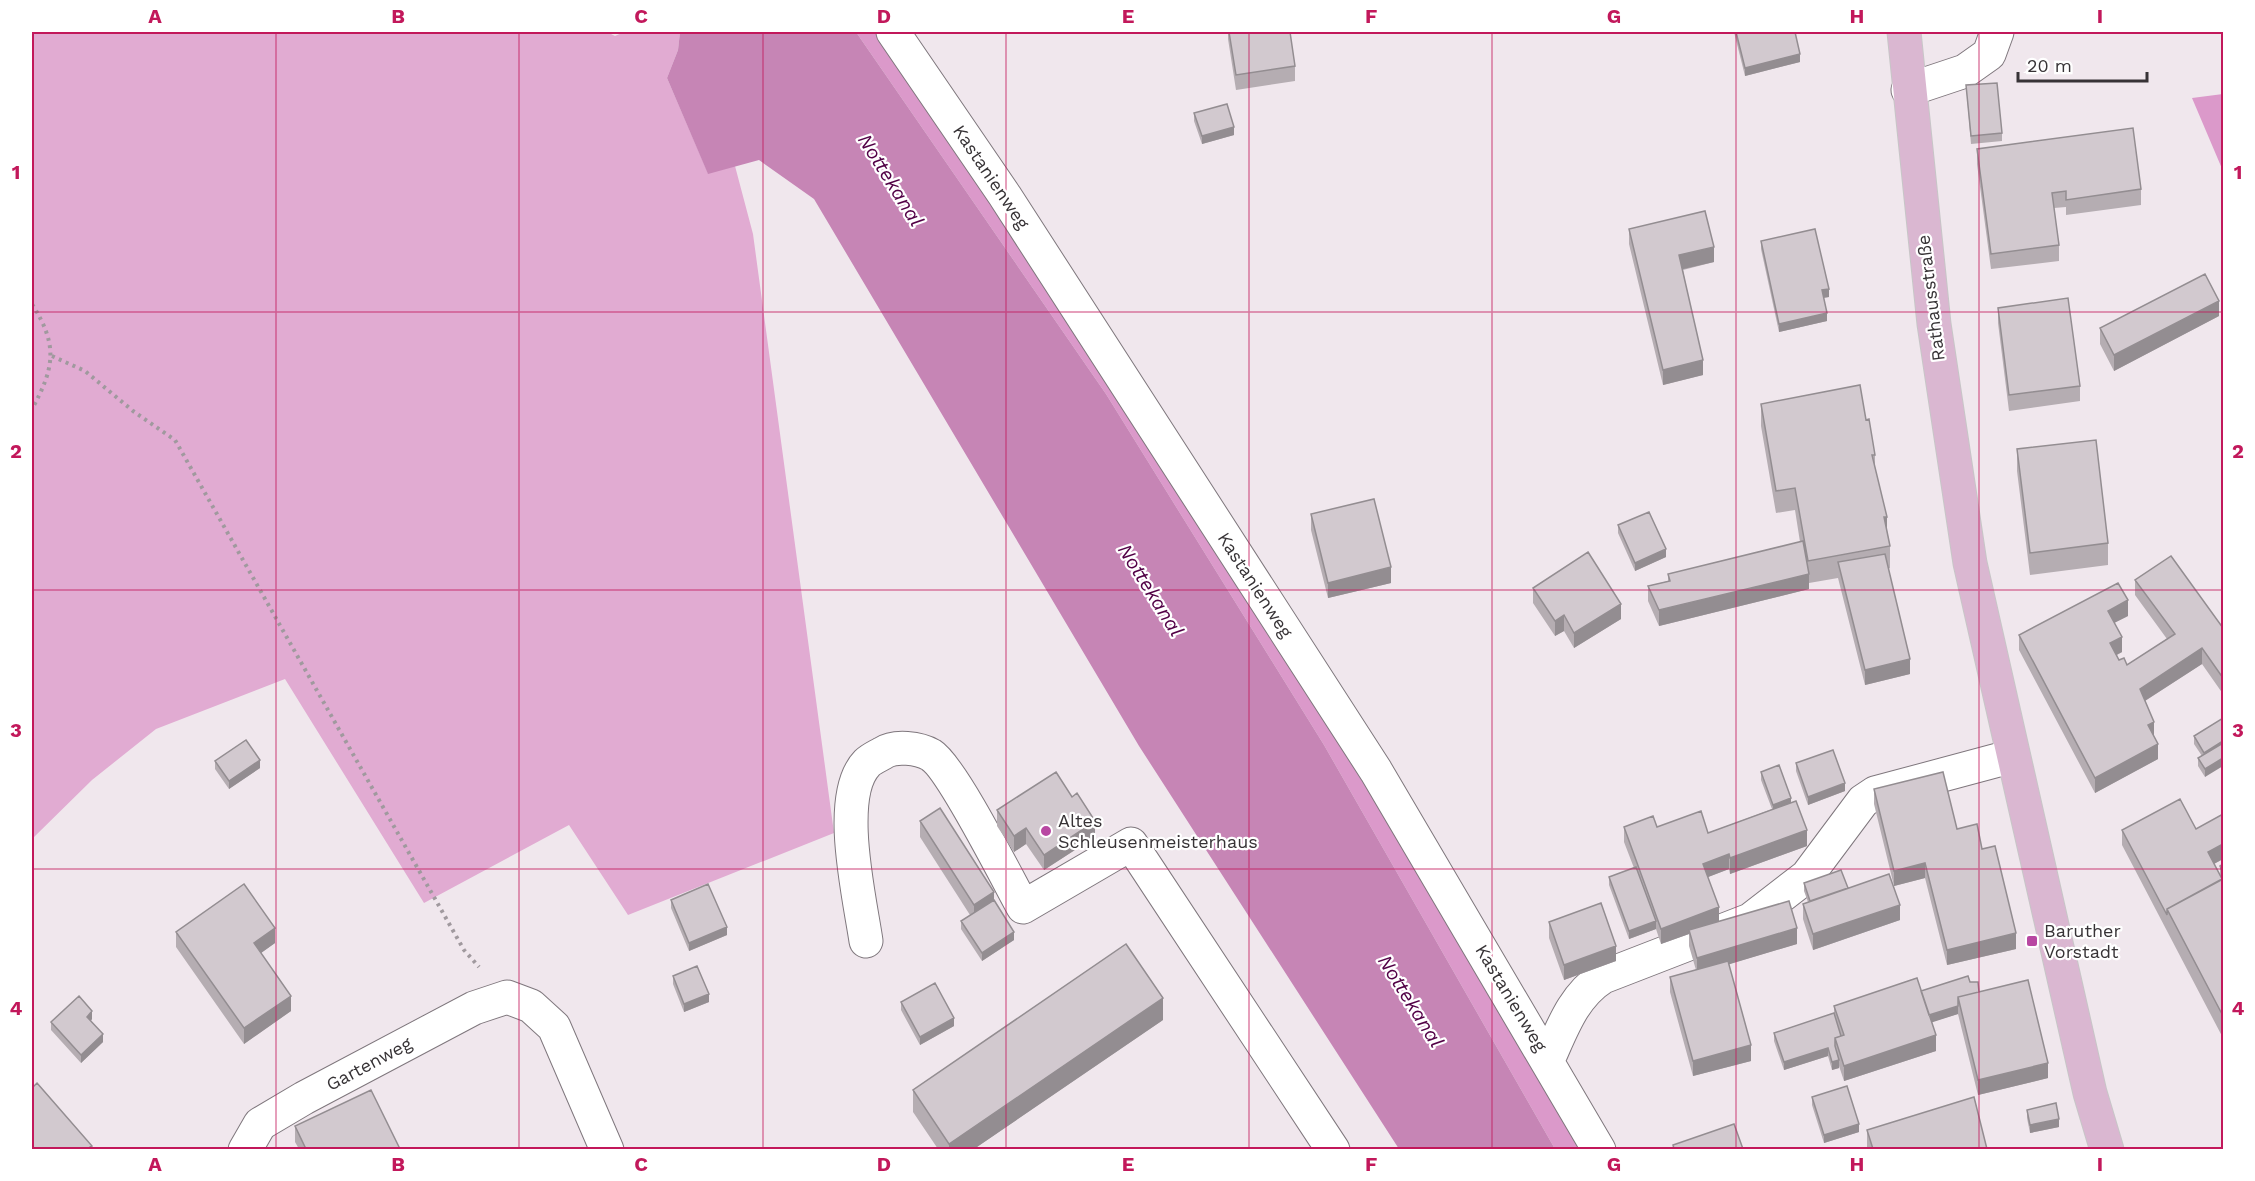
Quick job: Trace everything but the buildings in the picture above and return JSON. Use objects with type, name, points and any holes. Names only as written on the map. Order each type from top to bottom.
[{"type":"main road","name":"Rathausstraße","points":[[1904,32],[1908,90],[1938,354],[1970,562],[2013,756]]},
{"type":"main road","points":[[2013,756],[2102,1148]]},
{"type":"street","name":"Kastanienweg","points":[[893,32],[1005,196],[1376,771],[1599,1149]]},
{"type":"street","points":[[1908,90],[1965,71],[1989,54],[1997,32]]},
{"type":"street","points":[[866,942],[850,823],[855,788],[867,764],[886,750],[907,748],[932,756],[955,785],[1023,908],[1131,844],[1333,1149]]},
{"type":"street","points":[[1548,1060],[1567,1018],[1592,985],[1603,977],[1750,920],[1807,876],[1863,801],[1875,793],[2013,756]]},
{"type":"street","points":[[507,997],[531,1006],[554,1027],[607,1149]]},
{"type":"street","name":"Gartenweg","points":[[245,1149],[260,1124],[304,1098],[474,1008],[507,997]]},
{"type":"path","points":[[32,304],[45,325],[52,356],[46,383],[32,409]]},
{"type":"path","points":[[52,356],[85,371],[133,411],[175,440],[464,950],[507,997]]},
{"type":"shaded area","points":[[32,32],[607,32],[615,36],[624,32],[680,32],[678,50],[667,78],[708,173],[735,166],[753,234],[834,833],[628,915],[569,825],[424,903],[285,679],[156,729],[92,780],[32,839]]},
{"type":"shaded area","points":[[856,32],[877,32],[1374,783],[1583,1149],[1555,1149],[1324,745],[1106,394]]},
{"type":"shaded area","points":[[2224,94],[2223,171],[2192,98]]},
{"type":"water","name":"Nottekanal","points":[[680,32],[856,32],[1106,394],[1324,745],[1555,1149],[1399,1149],[1139,746],[814,199],[759,160],[708,174],[667,78],[678,50]]},
{"type":"place","name":"Altes Schleusenmeisterhaus","points":[[1046,831]]},
{"type":"place","name":"Baruther Vorstadt","points":[[2032,941]]}]
